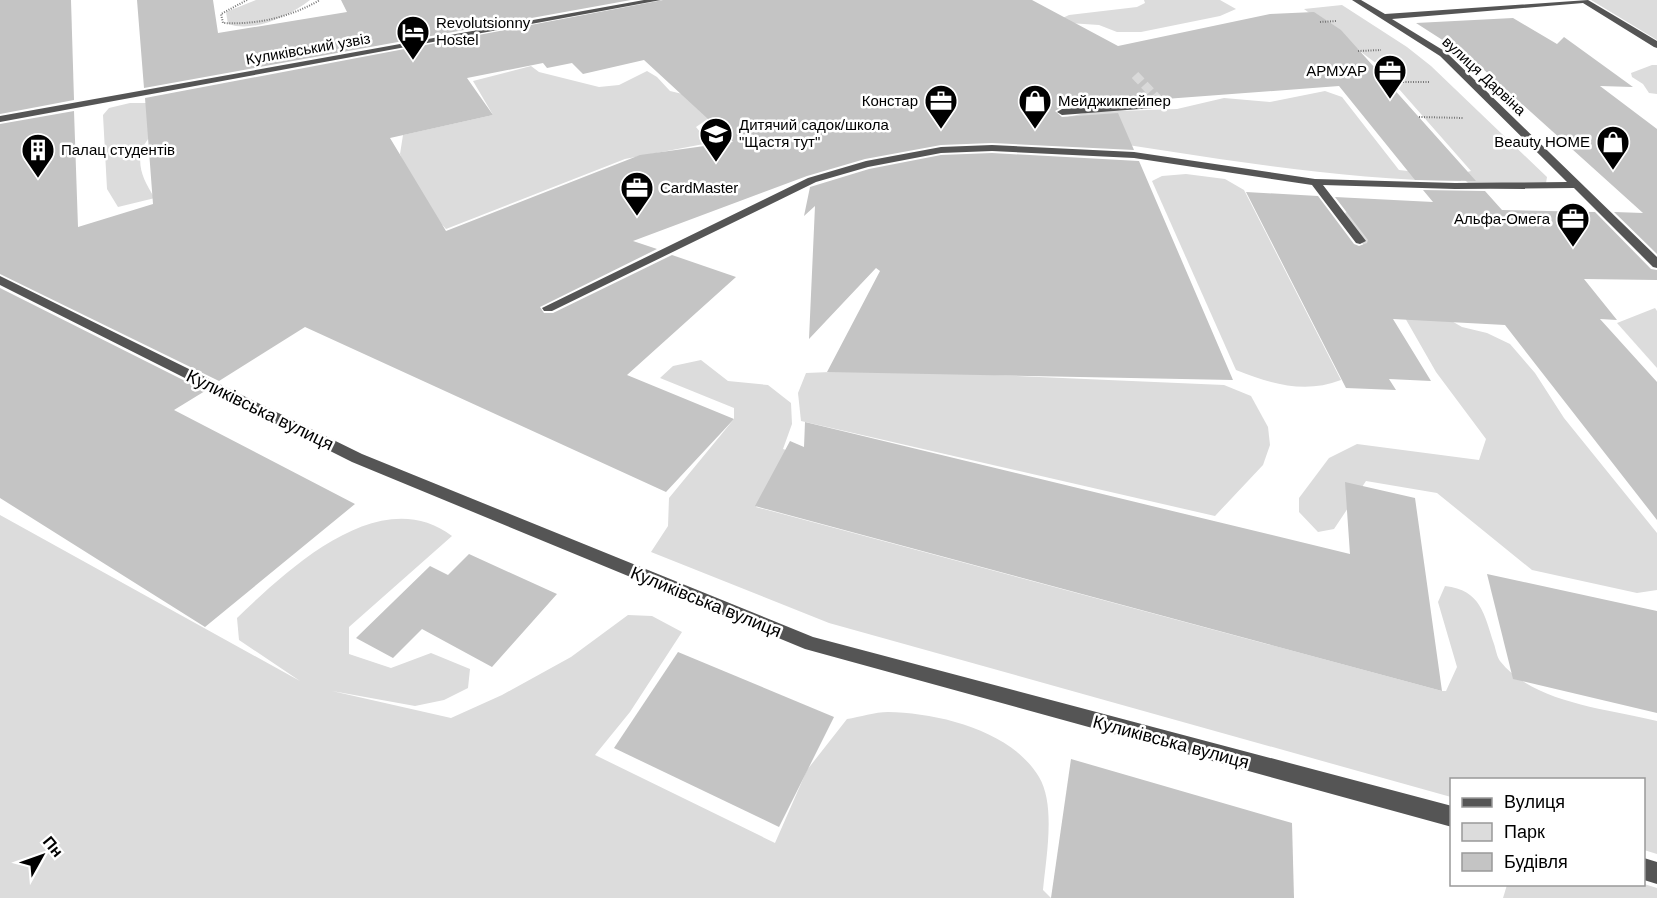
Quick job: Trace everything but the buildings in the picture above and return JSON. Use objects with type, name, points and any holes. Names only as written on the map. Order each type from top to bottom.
[{"type":"street","name":"Куликівський узвіз","points":[[0,119],[657,0]]},
{"type":"street","name":"вулиця Дарвіна","points":[[1356,0],[1443,54],[1657,264]]},
{"type":"street","points":[[1383,17],[1583,1],[1657,45]]},
{"type":"street","points":[[1062,112],[1163,105],[1158,99]]},
{"type":"street","points":[[548,308],[812,180],[904,155],[941,150],[992,148],[1134,155],[1315,182],[1455,186],[1574,185]]},
{"type":"street","points":[[1315,182],[1360,241]]},
{"type":"street","name":"Куликівська вулиця","points":[[0,280],[357,458],[811,645],[1450,816]]},
{"type":"path","points":[[247,0],[221,14],[223,23],[240,24],[293,15],[320,0]]},
{"type":"path","points":[[1388,82],[1436,82]]},
{"type":"path","points":[[1419,117],[1464,118]]},
{"type":"green space","points":[[256,0],[310,0],[282,17],[260,25],[228,24],[226,12]]},
{"type":"green space","points":[[1144,0],[1220,0],[1236,9],[1220,16],[1141,32],[1117,32],[1099,25],[1054,22],[1069,15],[1137,7],[1145,3]]},
{"type":"green space","points":[[1591,0],[1657,0],[1657,40]]},
{"type":"green space","points":[[1342,5],[1407,47],[1431,66],[1547,177],[1546,183],[1469,184],[1459,174],[1471,171],[1377,64],[1304,9]]},
{"type":"green space","points":[[1657,65],[1657,94],[1649,93],[1643,84],[1632,77],[1631,73]]},
{"type":"green space","points":[[531,66],[539,72],[599,87],[619,85],[647,71],[657,77],[670,91],[695,97],[712,116],[696,127],[709,143],[625,159],[446,229],[418,198],[400,154],[403,135],[493,115],[473,81]]},
{"type":"green space","points":[[1325,91],[1342,97],[1399,170],[1461,177],[1461,181],[1412,180],[1314,171],[1069,136],[1063,118],[1090,112],[1177,109],[1224,98],[1270,102]]},
{"type":"green space","points":[[130,103],[146,103],[160,128],[145,144],[140,161],[144,179],[155,198],[118,207],[107,189],[103,115],[109,108]]},
{"type":"green space","points":[[1186,174],[1225,179],[1244,190],[1341,380],[1314,386],[1288,386],[1236,370],[1152,181],[1162,176]]},
{"type":"green space","points":[[1350,210],[1443,316],[1462,327],[1487,333],[1510,344],[1535,373],[1564,418],[1657,533],[1657,590],[1637,593],[1532,570],[1437,493],[1366,481],[1334,529],[1318,532],[1299,512],[1299,498],[1329,458],[1357,444],[1479,460],[1486,439],[1436,372],[1345,213]]},
{"type":"green space","points":[[1655,308],[1657,311],[1657,368],[1617,323]]},
{"type":"green space","points":[[701,360],[728,381],[768,385],[791,403],[792,424],[783,449],[786,450],[756,507],[1442,691],[1446,691],[1457,667],[1438,602],[1445,586],[1457,588],[1474,598],[1479,605],[1499,659],[1514,675],[1531,686],[1572,702],[1657,721],[1657,854],[1645,850],[1645,778],[1450,778],[1450,797],[829,623],[651,552],[668,526],[669,498],[734,419],[734,408],[660,378],[673,366]]},
{"type":"green space","points":[[878,370],[1224,385],[1251,396],[1268,427],[1270,445],[1263,465],[1215,516],[801,421],[798,393],[806,373]]},
{"type":"green space","points":[[0,515],[300,681],[239,640],[237,618],[282,577],[308,556],[336,538],[366,525],[395,519],[424,522],[452,536],[349,627],[349,654],[391,668],[431,653],[470,669],[468,688],[444,700],[415,706],[332,691],[451,718],[502,695],[571,657],[628,615],[652,616],[682,632],[630,712],[595,755],[775,843],[807,770],[847,719],[883,712],[908,713],[972,727],[1011,747],[1027,761],[1039,777],[1044,789],[1049,817],[1043,890],[1051,898],[0,898]]},
{"type":"green space","points":[[1645,884],[1657,888],[1657,898],[1503,898],[1507,886]]},
{"type":"tunnel","points":[[1135,75],[1158,99]]},
{"type":"place","name":"Revolutsionny Hostel","points":[[413,61]]},
{"type":"place","name":"АРМУАР","points":[[1390,100]]},
{"type":"place","name":"Констар","points":[[941,130]]},
{"type":"place","name":"Мейджикпейпер","points":[[1035,130]]},
{"type":"place","name":"Дитячий садок/школа \"Щастя тут\"","points":[[716,163]]},
{"type":"place","name":"Beauty HOME","points":[[1613,171]]},
{"type":"place","name":"Палац студентів","points":[[38,179]]},
{"type":"place","name":"CardMaster","points":[[637,217]]},
{"type":"place","name":"Альфа-Омега","points":[[1573,248]]}]
